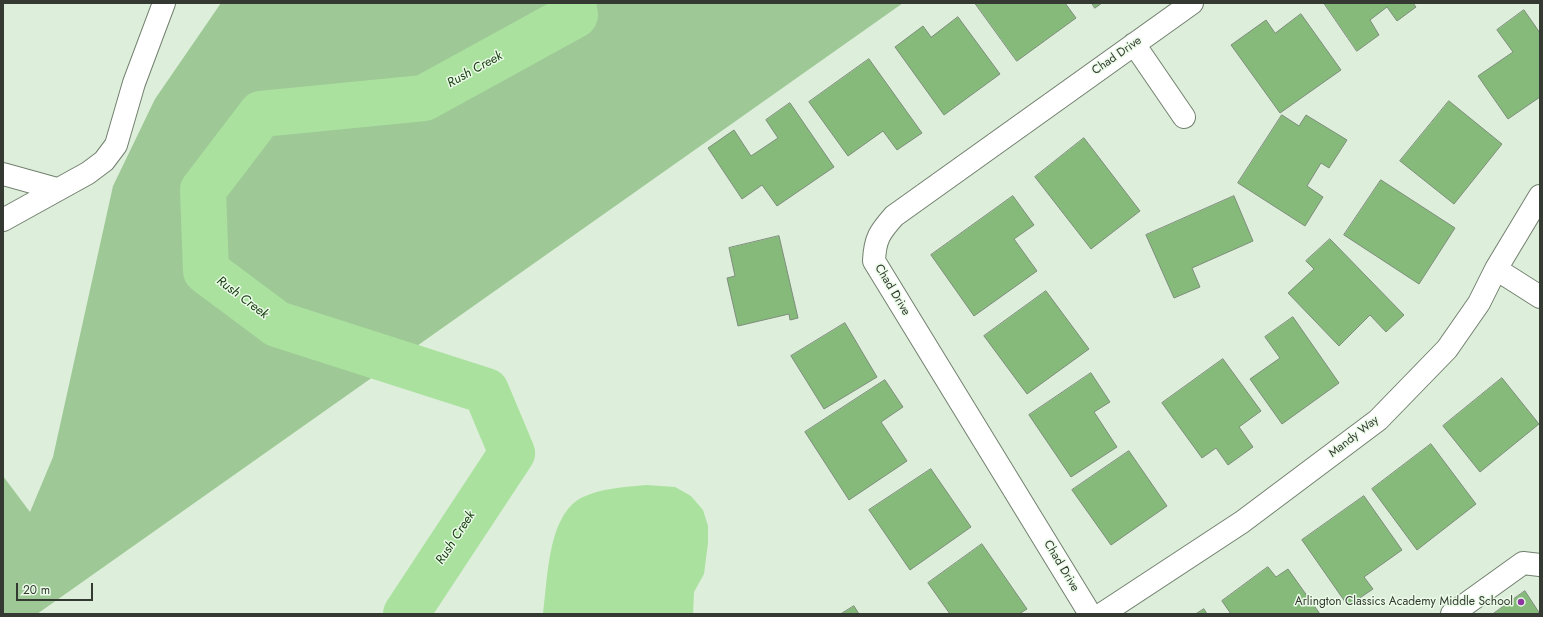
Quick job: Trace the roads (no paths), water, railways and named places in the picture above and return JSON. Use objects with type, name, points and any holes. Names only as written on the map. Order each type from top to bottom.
[{"type":"street","points":[[3,220],[88,173],[104,161],[116,145],[134,83],[164,3]]},
{"type":"street","name":"Chad Drive","points":[[1090,614],[874,261],[875,245],[882,230],[894,216],[1192,3]]},
{"type":"street","points":[[1134,44],[1184,117]]},
{"type":"street","points":[[3,174],[57,189]]},
{"type":"street","name":"Mandy Way","points":[[1102,614],[1242,522],[1378,420],[1447,349],[1479,303],[1496,269],[1540,196]]},
{"type":"street","points":[[1496,269],[1540,297]]},
{"type":"street","points":[[1452,614],[1523,563],[1540,565]]},
{"type":"waterway","name":"Rush Creek","points":[[406,614],[512,453],[486,391],[277,324],[206,271],[203,190],[261,114],[424,98],[575,15],[573,3]]},
{"type":"place","name":"Arlington Classics Academy Middle School","points":[[1521,602]]}]
